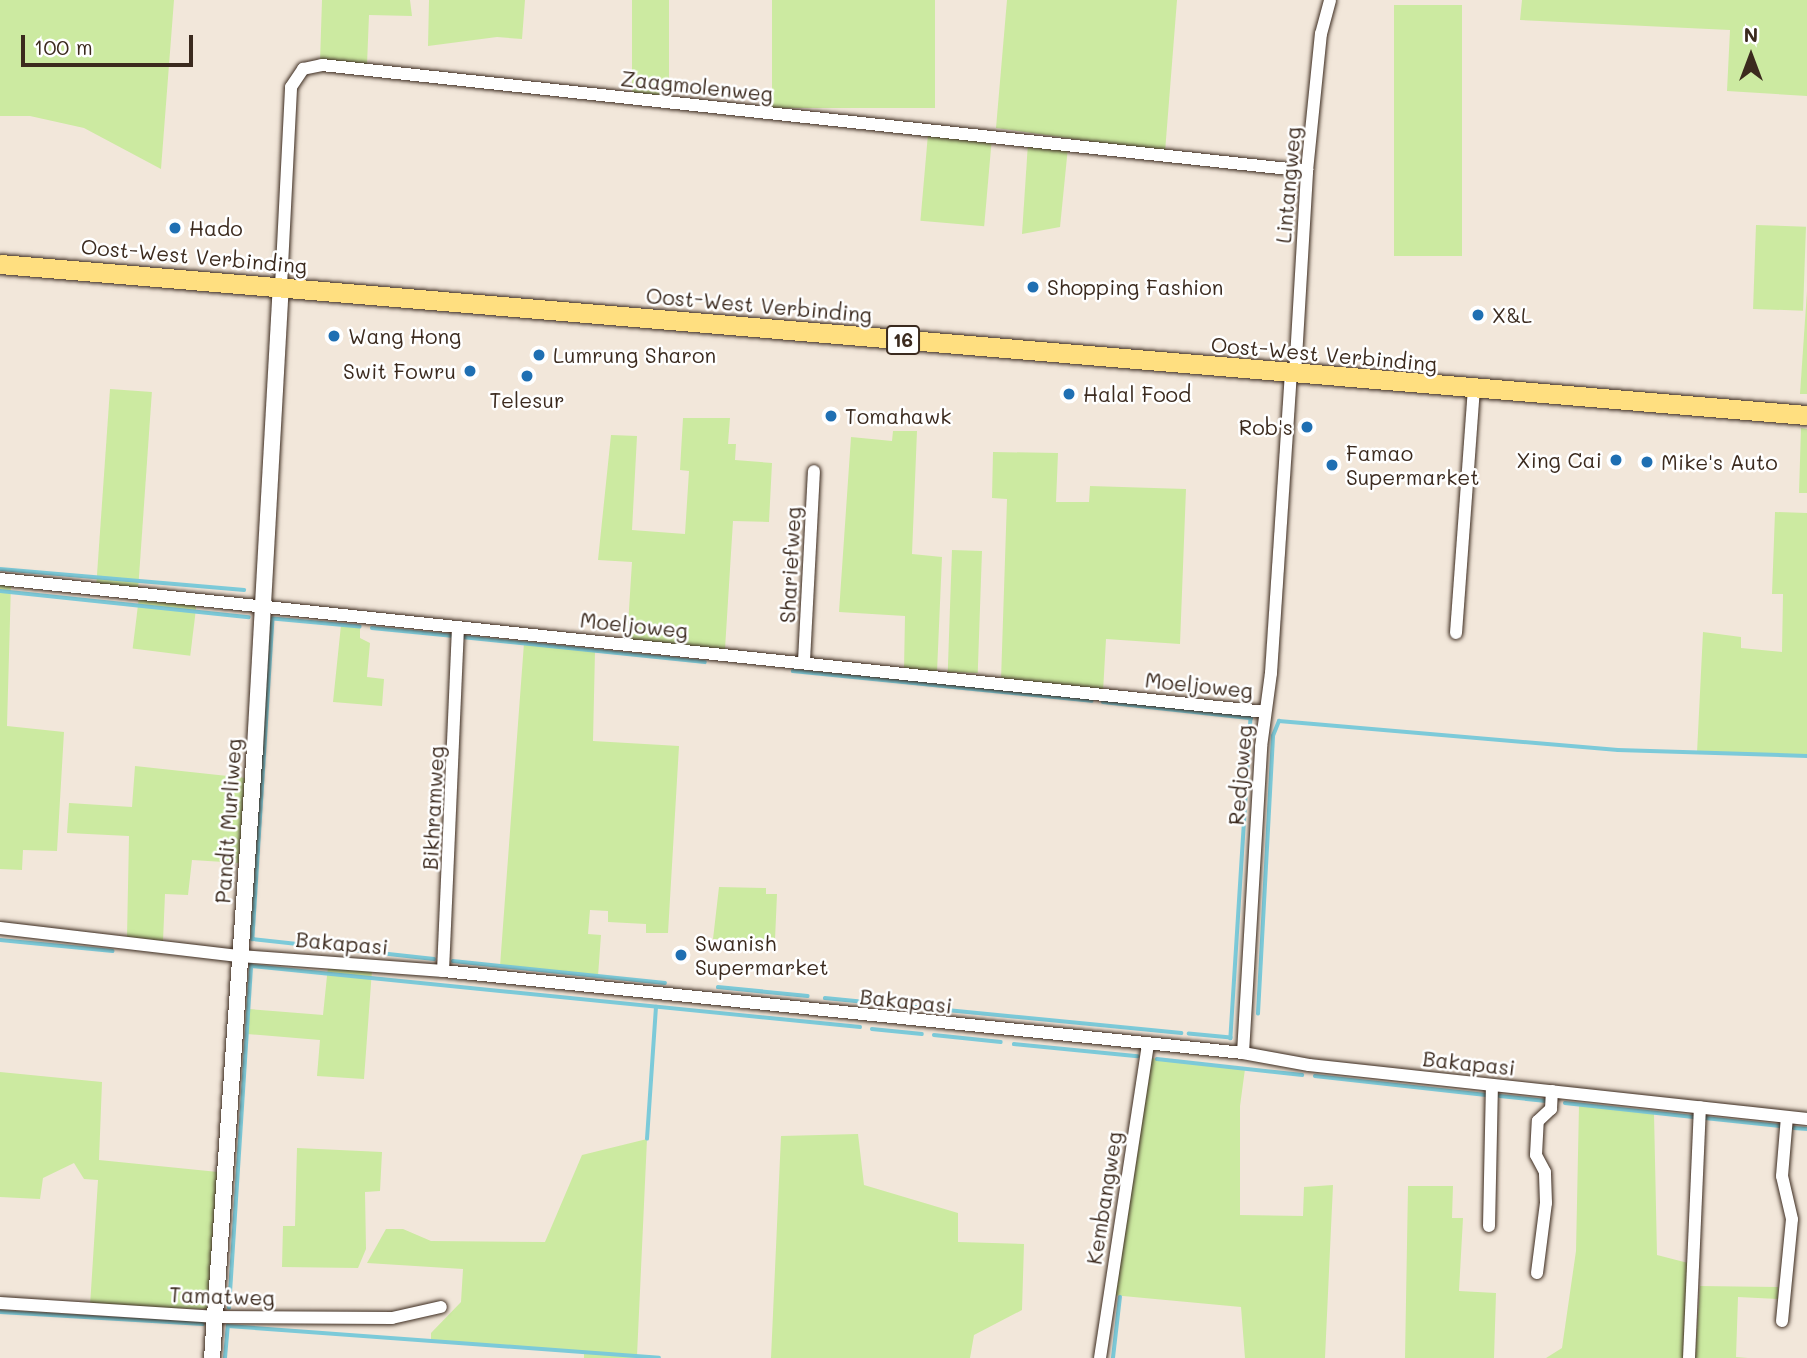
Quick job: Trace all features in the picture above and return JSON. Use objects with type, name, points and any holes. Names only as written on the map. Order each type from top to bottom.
[{"type":"main road","name":"Oost-West Verbinding","points":[[0,264],[1807,415]]},
{"type":"street","name":"Lintangweg","points":[[1293,374],[1307,171],[1321,34],[1330,0]]},
{"type":"street","name":"Zaagmolenweg","points":[[281,286],[291,88],[303,69],[322,65],[1307,171]]},
{"type":"street","name":"Pandit Murliweg","points":[[212,1358],[240,956],[281,286]]},
{"type":"street","name":"Redjoweg","points":[[1243,1053],[1265,712],[1293,374]]},
{"type":"street","points":[[1456,633],[1474,388]]},
{"type":"street","name":"Shariefweg","points":[[804,661],[814,471]]},
{"type":"street","name":"Moeljoweg","points":[[0,579],[261,607],[458,635],[804,661],[1265,712]]},
{"type":"street","name":"Bikhramweg","points":[[443,971],[458,635]]},
{"type":"street","name":"Bakapasi","points":[[0,929],[240,956],[443,971],[1243,1053],[1272,1060],[1807,1119]]},
{"type":"street","name":"Kembangweg","points":[[1100,1358],[1148,1045]]},
{"type":"street","points":[[1489,1226],[1492,1085]]},
{"type":"street","points":[[1537,1273],[1546,1203],[1545,1172],[1536,1156],[1538,1121],[1551,1109],[1552,1091]]},
{"type":"street","points":[[1689,1358],[1700,1107]]},
{"type":"street","points":[[1782,1321],[1792,1219],[1782,1176],[1787,1116]]},
{"type":"street","name":"Tamatweg","points":[[0,1303],[214,1317],[392,1318],[441,1307]]},
{"type":"green space","points":[[0,0],[174,0],[161,169],[84,128],[30,116],[0,116]]},
{"type":"green space","points":[[322,0],[410,0],[412,16],[369,15],[367,65],[320,62]]},
{"type":"green space","points":[[429,0],[525,0],[522,39],[497,37],[428,46]]},
{"type":"green space","points":[[632,0],[669,0],[669,95],[632,95]]},
{"type":"green space","points":[[772,0],[935,0],[935,108],[772,108]]},
{"type":"green space","points":[[1007,0],[1177,0],[1165,152],[996,128]]},
{"type":"green space","points":[[1522,0],[1807,0],[1807,96],[1727,91],[1730,30],[1520,20]]},
{"type":"green space","points":[[1394,5],[1462,5],[1462,256],[1394,256]]},
{"type":"green space","points":[[928,134],[992,140],[984,226],[920,221]]},
{"type":"green space","points":[[1028,143],[1068,147],[1060,227],[1022,234]]},
{"type":"green space","points":[[1756,225],[1806,227],[1803,311],[1753,309]]},
{"type":"green space","points":[[1807,291],[1807,394],[1800,394]]},
{"type":"green space","points":[[110,389],[152,392],[138,589],[96,587]]},
{"type":"green space","points":[[683,418],[730,418],[728,444],[736,444],[735,460],[772,463],[769,522],[733,521],[725,649],[627,641],[632,562],[598,560],[611,435],[637,436],[632,530],[685,534],[689,471],[680,470]]},
{"type":"green space","points":[[1801,428],[1807,429],[1807,493],[1799,493]]},
{"type":"green space","points":[[893,431],[917,431],[912,554],[942,557],[937,672],[904,669],[905,616],[839,612],[851,437],[892,441]]},
{"type":"green space","points":[[993,452],[1058,453],[1056,502],[1089,502],[1090,486],[1186,489],[1180,644],[1106,639],[1103,692],[1001,680],[1007,499],[992,498]]},
{"type":"green space","points":[[1775,512],[1807,513],[1807,756],[1697,753],[1703,632],[1741,637],[1741,648],[1782,652],[1783,594],[1772,594]]},
{"type":"green space","points":[[952,550],[982,551],[978,673],[948,672]]},
{"type":"green space","points":[[0,582],[11,583],[7,726],[64,732],[57,851],[23,850],[22,870],[0,869]]},
{"type":"green space","points":[[139,597],[197,604],[190,656],[133,649]]},
{"type":"green space","points":[[341,625],[360,627],[360,638],[370,643],[367,677],[384,679],[382,706],[333,702]]},
{"type":"green space","points":[[524,643],[595,651],[593,741],[679,746],[668,933],[646,933],[646,924],[608,922],[608,911],[590,910],[588,934],[601,935],[598,976],[500,966]]},
{"type":"green space","points":[[135,766],[246,778],[240,863],[192,860],[188,895],[165,894],[163,941],[127,937],[129,836],[67,833],[69,803],[132,807]]},
{"type":"green space","points":[[719,887],[766,888],[766,894],[777,894],[775,940],[713,939]]},
{"type":"green space","points":[[328,966],[372,970],[364,1079],[317,1076],[320,1040],[247,1034],[249,1009],[323,1015]]},
{"type":"green space","points":[[1150,1058],[1245,1069],[1240,1106],[1240,1215],[1303,1216],[1304,1187],[1333,1185],[1325,1358],[1245,1358],[1241,1307],[1112,1295]]},
{"type":"green space","points":[[0,1072],[102,1082],[99,1160],[218,1172],[207,1309],[90,1306],[98,1180],[84,1179],[74,1163],[43,1178],[40,1199],[0,1197]]},
{"type":"green space","points":[[1579,1105],[1654,1113],[1657,1255],[1692,1264],[1687,1358],[1546,1358],[1562,1348],[1576,1251]]},
{"type":"green space","points":[[858,1134],[864,1185],[958,1213],[958,1242],[1024,1244],[1022,1310],[974,1335],[970,1358],[771,1358],[781,1136]]},
{"type":"green space","points":[[647,1139],[637,1356],[659,1358],[584,1358],[584,1352],[431,1341],[431,1333],[461,1302],[463,1269],[367,1263],[386,1229],[403,1229],[431,1241],[545,1242],[582,1155]]},
{"type":"green space","points":[[297,1148],[382,1152],[380,1191],[365,1192],[366,1249],[358,1268],[282,1267],[283,1226],[295,1226]]},
{"type":"green space","points":[[1408,1186],[1453,1186],[1452,1218],[1463,1218],[1459,1291],[1496,1293],[1494,1358],[1405,1358]]},
{"type":"green space","points":[[1700,1286],[1778,1287],[1778,1299],[1738,1297],[1736,1357],[1748,1358],[1695,1358]]},
{"type":"waterway","points":[[0,569],[244,590]]},
{"type":"waterway","points":[[0,591],[249,617]]},
{"type":"waterway","points":[[360,627],[273,619],[253,939],[434,959]]},
{"type":"waterway","points":[[372,628],[454,636]]},
{"type":"waterway","points":[[462,637],[705,662]]},
{"type":"waterway","points":[[793,671],[1091,701]]},
{"type":"waterway","points":[[1103,702],[1251,718],[1231,1038],[1189,1034]]},
{"type":"waterway","points":[[1258,1014],[1273,736],[1279,721],[1618,750],[1807,756]]},
{"type":"waterway","points":[[0,940],[112,951]]},
{"type":"waterway","points":[[453,961],[665,983]]},
{"type":"waterway","points":[[229,1308],[251,966],[860,1027]]},
{"type":"waterway","points":[[718,987],[808,996]]},
{"type":"waterway","points":[[825,998],[1181,1033]]},
{"type":"waterway","points":[[647,1139],[656,1007]]},
{"type":"waterway","points":[[872,1029],[922,1034]]},
{"type":"waterway","points":[[934,1035],[1001,1042]]},
{"type":"waterway","points":[[1014,1044],[1137,1056]]},
{"type":"waterway","points":[[1157,1059],[1302,1075]]},
{"type":"waterway","points":[[1315,1076],[1488,1095]]},
{"type":"waterway","points":[[1500,1096],[1546,1101]]},
{"type":"waterway","points":[[1565,1103],[1693,1117]]},
{"type":"waterway","points":[[1705,1118],[1781,1126]]},
{"type":"waterway","points":[[1794,1128],[1807,1129]]},
{"type":"waterway","points":[[1113,1358],[1120,1297]]},
{"type":"waterway","points":[[0,1312],[203,1324]]},
{"type":"waterway","points":[[225,1358],[228,1326],[659,1358]]},
{"type":"place","name":"Hado","points":[[175,228]]},
{"type":"place","name":"Shopping Fashion","points":[[1033,287]]},
{"type":"place","name":"X&L","points":[[1478,315]]},
{"type":"place","name":"Wang Hong","points":[[334,336]]},
{"type":"place","name":"Lumrung Sharon","points":[[539,355]]},
{"type":"place","name":"Swit Fowru","points":[[470,371]]},
{"type":"place","name":"Telesur","points":[[527,376]]},
{"type":"place","name":"Halal Food","points":[[1069,394]]},
{"type":"place","name":"Tomahawk","points":[[831,416]]},
{"type":"place","name":"Rob's","points":[[1307,427]]},
{"type":"place","name":"Xing Cai","points":[[1616,460]]},
{"type":"place","name":"Mike's Auto","points":[[1647,462]]},
{"type":"place","name":"Famao Supermarket","points":[[1332,465]]},
{"type":"place","name":"Swanish Supermarket","points":[[681,955]]}]
